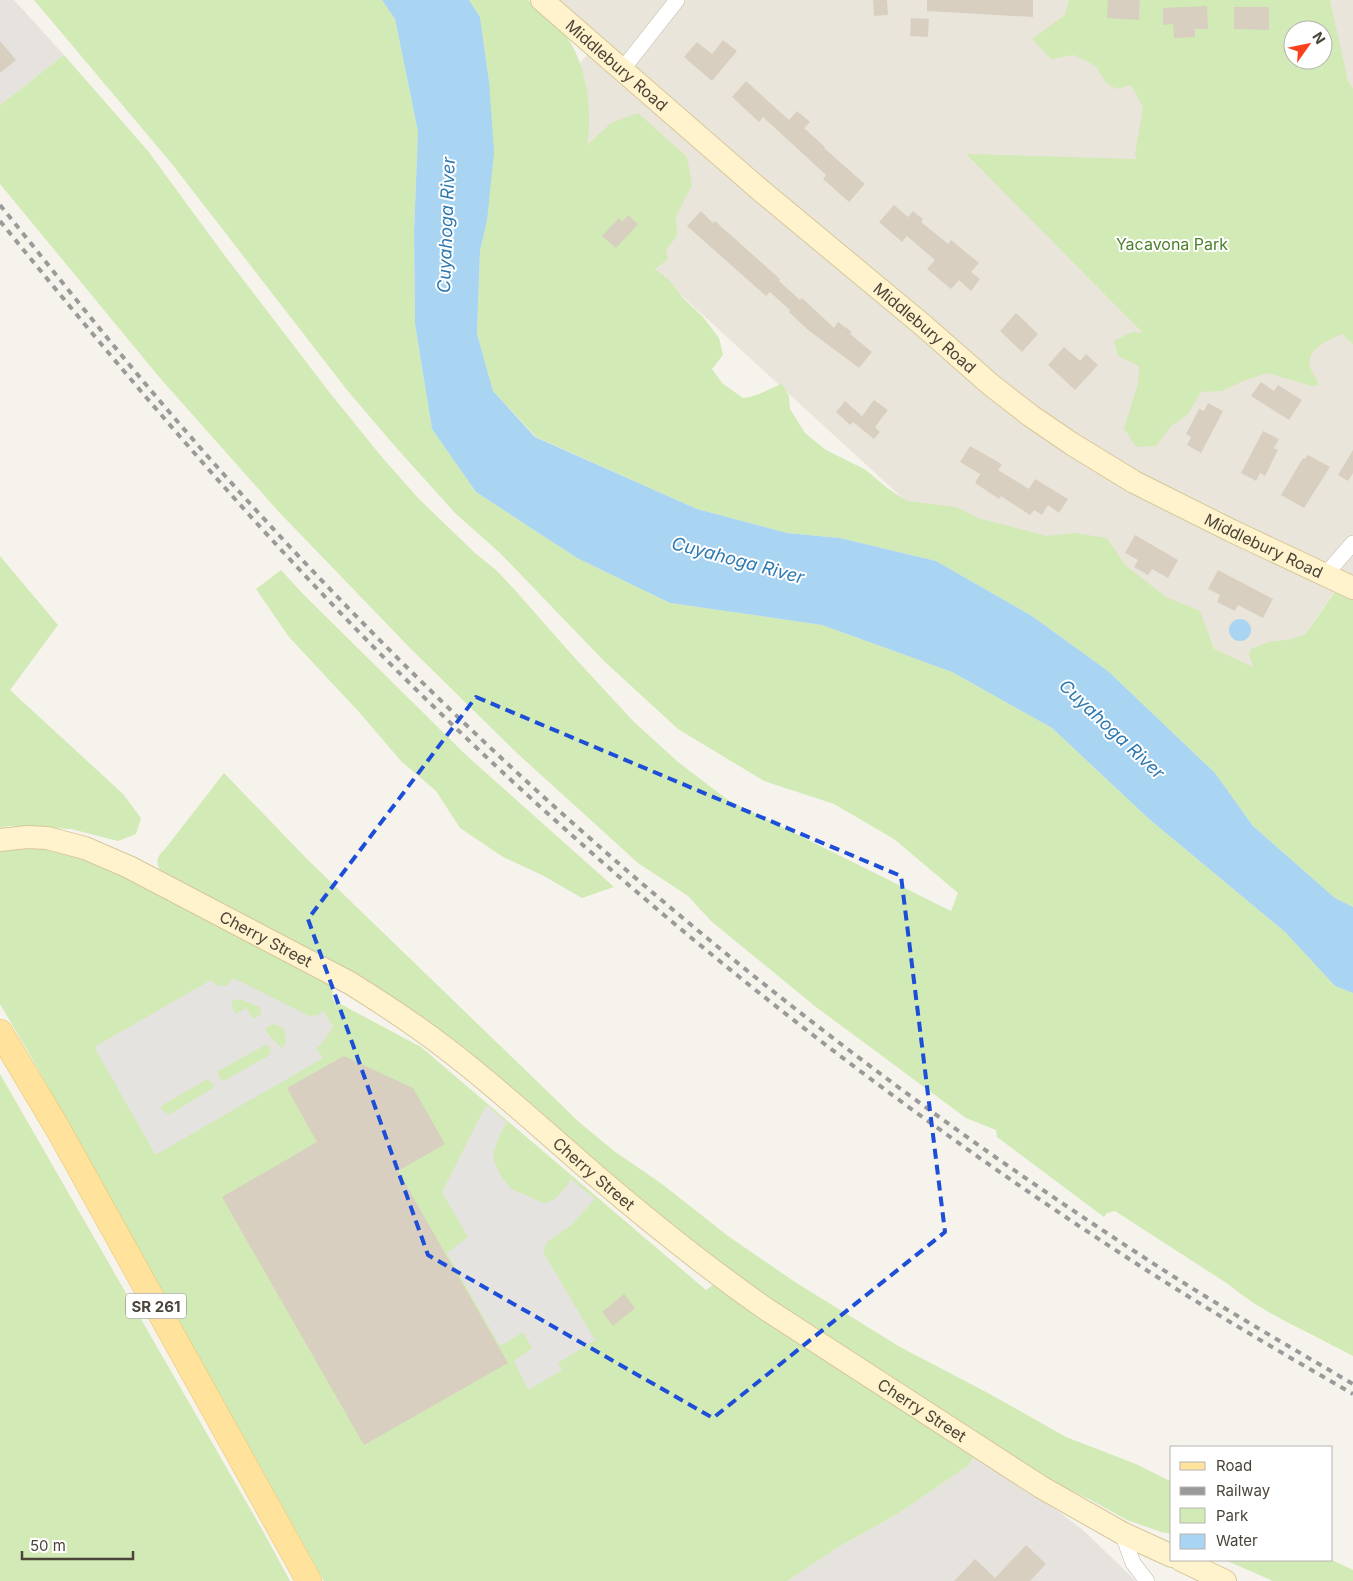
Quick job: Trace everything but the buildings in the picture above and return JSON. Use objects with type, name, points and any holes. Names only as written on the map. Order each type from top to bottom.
[{"type":"main road","name":"SR 261","points":[[0,1032],[62,1138],[309,1581]]},
{"type":"street","name":"Middlebury Road","points":[[542,0],[831,250],[924,326],[991,385],[1031,416],[1134,482],[1353,588]]},
{"type":"street","points":[[622,70],[678,0]]},
{"type":"street","points":[[1325,575],[1353,543]]},
{"type":"street","name":"Cherry Street","points":[[0,840],[26,837],[47,838],[85,848],[130,867],[244,926],[378,1000],[460,1059],[644,1216],[723,1279],[881,1385],[1078,1509],[1170,1555]]},
{"type":"street","points":[[1122,1532],[1133,1563],[1147,1581]]},
{"type":"street","points":[[1183,1561],[1225,1581]]},
{"type":"highlighted area","points":[[476,697],[901,876],[945,1232],[713,1418],[428,1255],[308,919]]},
{"type":"shaded area","points":[[0,0],[14,0],[64,55],[0,105]]},
{"type":"shaded area","points":[[542,0],[1353,0],[1353,588],[1340,583],[1257,706],[920,514],[656,272],[494,152],[595,47]]},
{"type":"shaded area","points":[[234,978],[309,1016],[319,1015],[324,1011],[333,1027],[322,1043],[316,1048],[323,1058],[155,1154],[96,1050],[96,1046],[211,980],[216,985],[226,986]],"holes":[[[240,999],[259,1007],[261,1014],[254,1019],[246,1008],[235,1014],[231,1004],[234,1000]],[[275,1024],[283,1028],[286,1042],[282,1048],[265,1030],[268,1026]],[[267,1044],[271,1051],[268,1056],[224,1081],[219,1078],[218,1071]],[[207,1079],[214,1085],[213,1088],[169,1115],[161,1109],[161,1106]]]},
{"type":"shaded area","points":[[486,1105],[507,1122],[493,1153],[495,1164],[501,1176],[511,1189],[544,1203],[553,1200],[560,1194],[569,1183],[570,1178],[595,1199],[570,1226],[547,1242],[543,1250],[595,1340],[558,1363],[562,1370],[528,1390],[514,1361],[532,1348],[523,1332],[500,1346],[447,1253],[468,1237],[442,1192]]},
{"type":"shaded area","points":[[975,1454],[1024,1485],[1084,1531],[1136,1581],[787,1581],[837,1548],[899,1513],[969,1465]]},
{"type":"green space","points":[[34,0],[382,0],[395,19],[418,132],[414,231],[415,324],[432,429],[476,492],[577,558],[670,603],[822,625],[952,672],[1052,728],[1149,819],[1285,932],[1335,986],[1353,993],[1353,1356],[1257,1305],[1228,1284],[1115,1211],[1107,1213],[1104,1217],[997,1137],[996,1130],[966,1118],[816,1007],[711,921],[688,896],[638,863],[518,754],[410,648],[278,511],[160,378],[0,184],[0,105],[64,55],[148,151],[225,256],[381,456],[419,499],[475,553],[496,570],[634,722],[678,762],[728,800],[951,911],[958,893],[894,839],[834,804],[764,781],[678,729],[604,661],[500,553],[455,513],[347,390],[172,164]]},
{"type":"green space","points":[[469,0],[528,0],[561,29],[573,46],[583,73],[589,117],[587,145],[611,123],[638,113],[687,157],[692,185],[676,216],[677,236],[666,250],[668,259],[655,269],[669,280],[683,298],[703,317],[719,338],[723,355],[712,369],[722,383],[743,398],[782,384],[789,396],[790,409],[805,433],[826,450],[866,470],[887,488],[907,501],[956,507],[978,518],[1047,536],[1075,533],[1107,538],[1125,565],[1166,597],[1200,611],[1214,649],[1253,667],[1249,654],[1251,649],[1268,642],[1287,640],[1305,635],[1336,590],[1353,600],[1353,907],[1335,898],[1253,826],[1215,773],[1108,671],[1032,616],[936,561],[840,538],[787,533],[697,509],[536,437],[493,391],[477,334],[480,251],[487,221],[489,81],[480,17]]},
{"type":"green space","name":"Yacavona Park","points":[[1069,0],[1330,0],[1348,81],[1353,89],[1353,344],[1342,334],[1325,342],[1315,350],[1311,355],[1310,367],[1319,385],[1312,386],[1267,373],[1222,391],[1201,392],[1188,414],[1171,426],[1156,446],[1136,447],[1124,428],[1138,384],[1139,366],[1118,356],[1114,341],[1132,332],[1143,333],[966,154],[1136,159],[1135,153],[1143,108],[1131,85],[1117,89],[1106,83],[1096,66],[1074,55],[1051,59],[1032,39],[1065,15]]},
{"type":"green space","points":[[0,556],[58,625],[10,690],[123,794],[141,818],[136,834],[118,841],[71,829],[9,826],[0,828]]},
{"type":"green space","points":[[281,570],[467,756],[614,887],[582,898],[542,875],[503,857],[460,828],[436,791],[401,761],[359,712],[289,637],[256,589]]},
{"type":"green space","points":[[224,773],[307,859],[579,1122],[614,1151],[662,1184],[728,1236],[795,1282],[900,1347],[988,1393],[1066,1437],[1136,1464],[1170,1481],[1170,1534],[1127,1520],[1064,1487],[1054,1489],[768,1303],[522,1104],[162,874],[158,858]]},
{"type":"green space","points":[[52,849],[112,867],[332,985],[333,1000],[421,1047],[706,1290],[717,1282],[975,1454],[969,1465],[899,1513],[837,1548],[787,1581],[324,1581],[0,1004],[0,851]]},
{"type":"green space","points":[[0,1074],[264,1533],[290,1581],[0,1581]]},
{"type":"green space","points":[[1333,1560],[1353,1570],[1353,1581],[1273,1581],[1227,1561]]},
{"type":"water","name":"Cuyahoga River","points":[[382,0],[469,0],[480,17],[489,81],[494,152],[487,221],[480,251],[477,334],[493,391],[535,437],[697,509],[787,533],[840,538],[936,561],[1032,616],[1108,671],[1215,773],[1253,826],[1335,898],[1353,907],[1353,993],[1335,986],[1285,932],[1149,819],[1052,728],[952,672],[822,625],[670,603],[577,558],[476,492],[432,429],[415,324],[414,231],[418,132],[395,19]]},
{"type":"water","points":[[1240,619],[1248,622],[1251,630],[1248,638],[1240,641],[1232,638],[1229,630],[1232,622]]},
{"type":"railway","points":[[0,205],[172,416],[294,551],[357,617],[448,707],[542,795],[638,880],[736,962],[939,1117],[1044,1191],[1151,1262],[1353,1384]]},
{"type":"railway","points":[[0,221],[156,409],[320,591],[434,707],[602,862],[778,1008],[869,1078],[962,1145],[1151,1273],[1251,1335],[1353,1394]]}]
